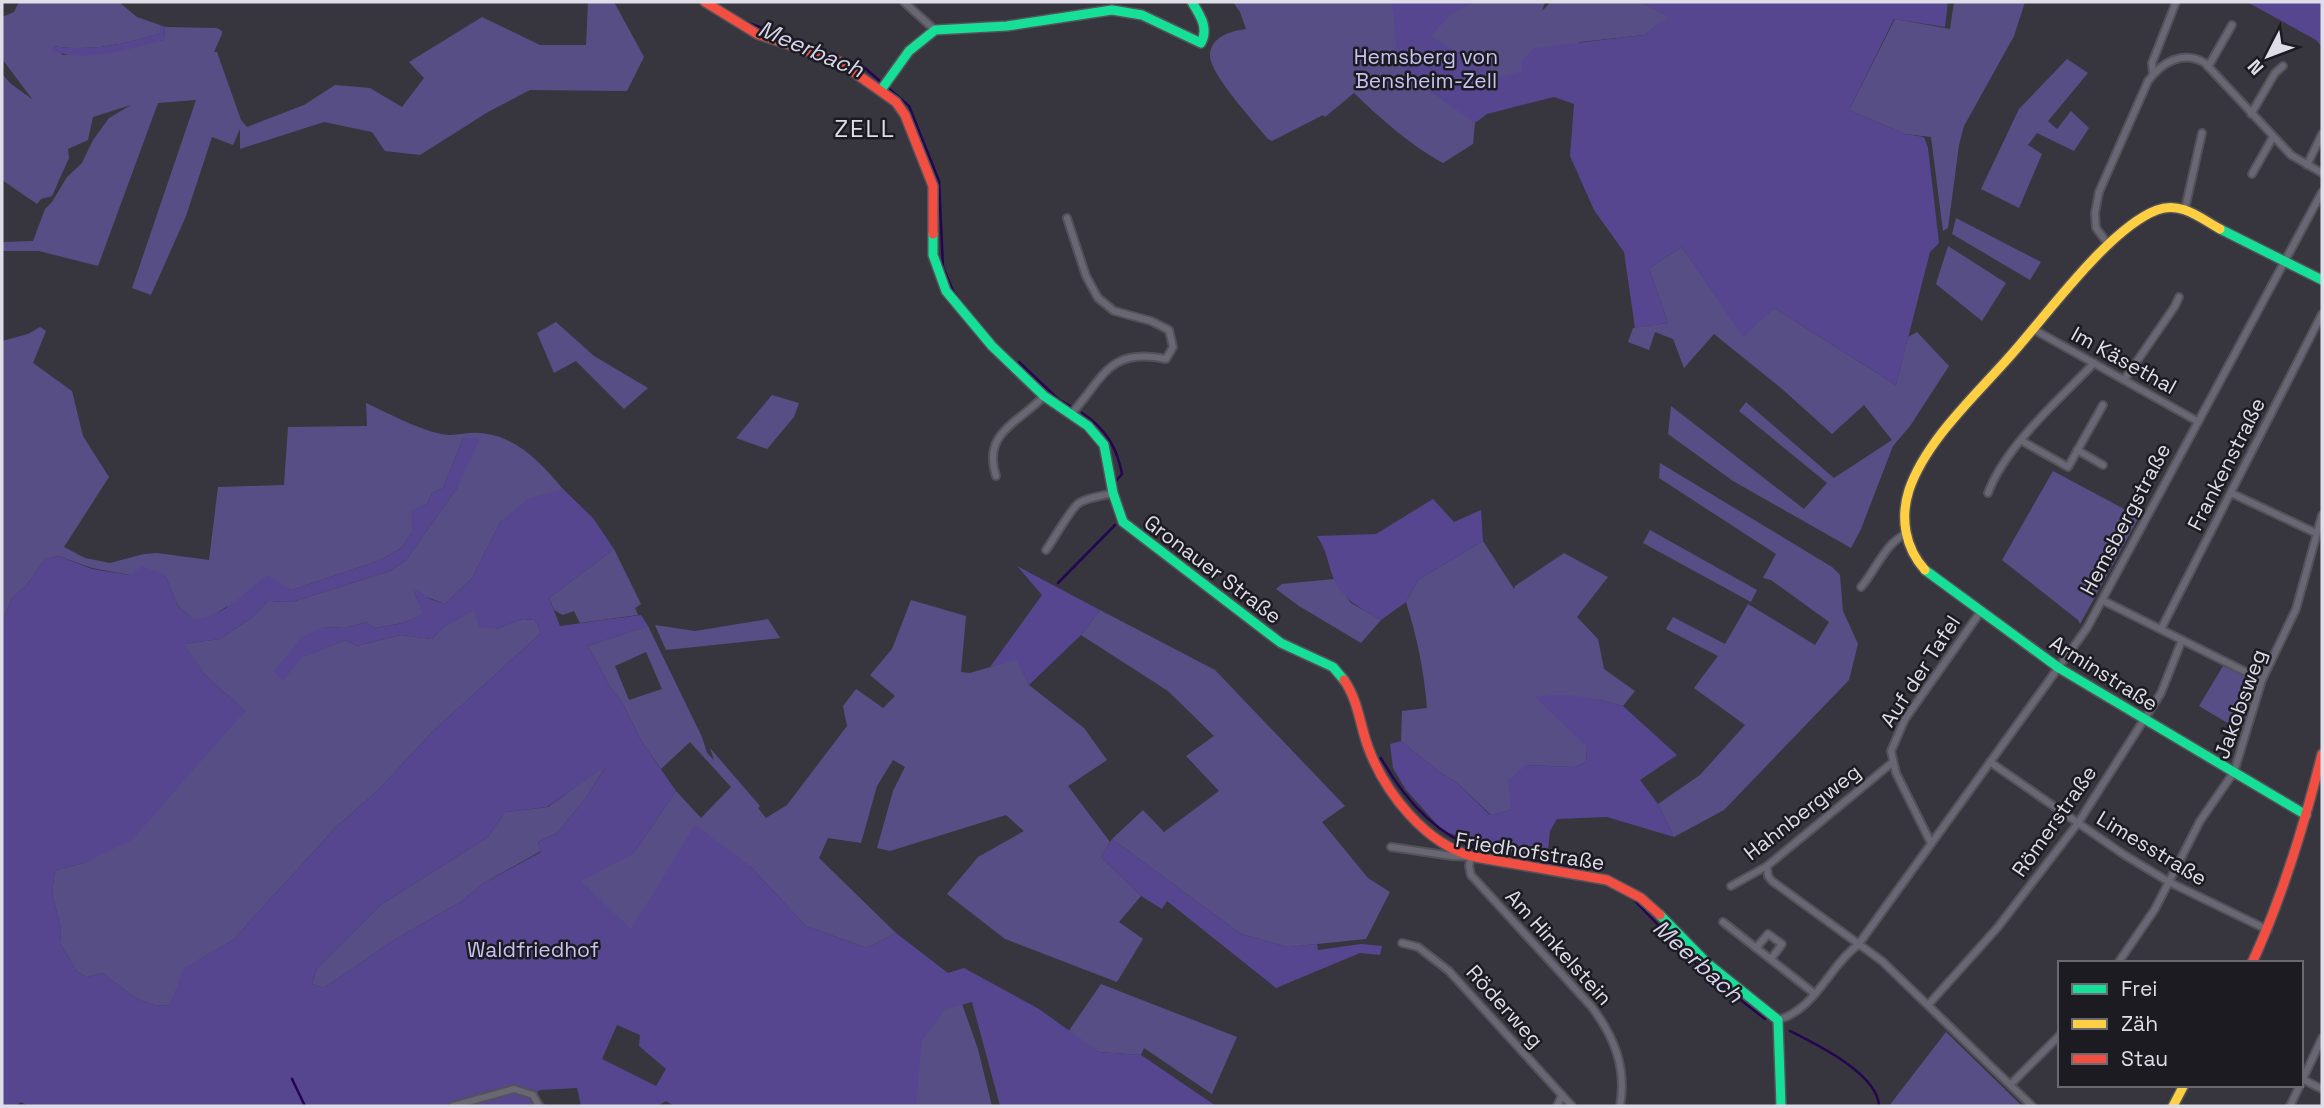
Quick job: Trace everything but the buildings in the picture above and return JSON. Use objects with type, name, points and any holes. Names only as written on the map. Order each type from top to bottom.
[{"type":"street","name":"Gronauer Straße","points":[[705,2],[757,34],[838,61],[884,86],[905,115],[933,186],[933,255],[946,291],[992,346],[1044,396],[1088,426],[1104,445],[1113,493],[1123,522],[1281,643],[1333,667],[1340,673],[1351,690],[1371,754],[1409,814],[1447,847],[1471,857]]},
{"type":"street","points":[[904,2],[935,30]]},
{"type":"street","points":[[884,86],[909,51],[935,30],[1007,26],[1112,10],[1142,15],[1201,43],[1205,36],[1203,22],[1192,2]]},
{"type":"street","points":[[2153,74],[2152,63],[2176,2]]},
{"type":"street","points":[[2208,66],[2232,25]]},
{"type":"street","points":[[2109,245],[2096,227],[2098,192],[2144,89],[2153,74],[2179,57],[2196,58],[2208,66],[2291,155],[2322,173]]},
{"type":"street","points":[[2251,114],[2274,73],[2283,66]]},
{"type":"street","points":[[2202,133],[2185,209],[2322,280]]},
{"type":"street","points":[[2307,165],[2322,134]]},
{"type":"street","points":[[2252,174],[2273,137]]},
{"type":"street","name":"Hemsbergstraße","points":[[1777,1020],[1795,1012],[1815,994],[1858,945],[2087,628],[2322,192]]},
{"type":"street","name":"Arminstraße","points":[[2185,209],[2169,208],[2149,213],[2109,245],[1952,422],[1922,464],[1909,491],[1905,504],[1906,534],[1910,548],[1920,565],[2059,668],[2306,815]]},
{"type":"street","points":[[1067,218],[1086,276],[1098,298],[1114,311],[1151,321],[1169,330],[1173,347],[1166,359],[1138,355],[1114,365],[1095,383],[1071,414]]},
{"type":"street","points":[[2124,380],[2179,297]]},
{"type":"street","name":"Frankenstraße","points":[[2161,629],[2322,314]]},
{"type":"street","name":"Im Käsethal","points":[[2033,330],[2197,421]]},
{"type":"street","points":[[1989,493],[1995,475],[2022,441],[2094,363]]},
{"type":"street","points":[[996,477],[992,463],[996,440],[1044,396]]},
{"type":"street","points":[[2022,441],[2068,467],[2103,405]]},
{"type":"street","points":[[2077,450],[2103,465]]},
{"type":"street","points":[[1046,550],[1072,509],[1081,501],[1113,493]]},
{"type":"street","points":[[2231,493],[2316,533]]},
{"type":"street","name":"Jakobsweg","points":[[2119,961],[2155,909],[2200,821],[2234,772],[2262,680],[2296,609],[2322,515]]},
{"type":"street","points":[[1861,587],[1889,548],[1906,534]]},
{"type":"street","points":[[2102,600],[2262,680]]},
{"type":"street","name":"Auf der Tafel","points":[[1893,762],[1891,751],[1905,719],[1981,611]]},
{"type":"street","name":"Römerstraße","points":[[1928,1005],[1998,927],[2078,823],[2117,760],[2146,720],[2161,693],[2182,640]]},
{"type":"street","points":[[2253,961],[2268,930],[2306,815],[2322,754]]},
{"type":"street","points":[[1893,762],[1901,785],[1931,843]]},
{"type":"street","name":"Hahnbergweg","points":[[1731,886],[1766,866],[1893,762]]},
{"type":"street","name":"Limesstraße","points":[[1990,762],[2169,882],[2268,930]]},
{"type":"street","name":"Friedhofstraße","points":[[1391,847],[1471,857],[1608,880],[1623,886],[1648,901],[1703,959],[1777,1020]]},
{"type":"street","name":"Am Hinkelstein","points":[[1471,857],[1471,875],[1591,1006],[1606,1026],[1616,1046],[1621,1067],[1620,1106]]},
{"type":"street","points":[[1766,866],[1772,881],[1882,961],[2032,1106]]},
{"type":"street","points":[[1723,922],[1815,994]]},
{"type":"street","points":[[1756,948],[1768,934],[1782,944],[1771,959]]},
{"type":"street","name":"Röderweg","points":[[1402,943],[1418,947],[1449,971],[1572,1106]]},
{"type":"street","points":[[1777,1020],[1782,1106]]},
{"type":"street","points":[[2011,1084],[2058,1037]]},
{"type":"street","points":[[2303,1077],[2322,1038]]},
{"type":"street","points":[[2303,1082],[2322,1088]]},
{"type":"street","points":[[2173,1106],[2183,1087]]},
{"type":"street","points":[[2290,1106],[2298,1087]]},
{"type":"street","points":[[453,1106],[514,1089],[533,1095],[539,1106]]},
{"type":"street","points":[[1558,1106],[1562,1095]]},
{"type":"green space","points":[[19,2],[119,2],[137,17],[160,25],[161,33],[121,44],[81,48],[53,46],[63,55],[164,40],[165,27],[217,28],[222,34],[214,52],[217,52],[241,120],[247,127],[304,105],[335,85],[370,88],[402,107],[424,78],[409,62],[482,17],[540,45],[586,45],[588,2],[614,2],[644,57],[627,91],[530,90],[488,112],[420,155],[385,151],[372,132],[324,122],[240,149],[240,129],[233,145],[212,137],[186,216],[151,295],[132,288],[196,100],[158,103],[98,266],[39,251],[2,251],[2,242],[33,241],[45,209],[67,177],[82,163],[93,140],[109,118],[131,105],[93,117],[88,140],[68,149],[69,158],[52,196],[41,199],[37,204],[2,180],[2,74],[33,100],[2,59],[2,17],[14,12]]},
{"type":"green space","name":"Hemsberg von Bensheim-Zell","points":[[1233,2],[1545,2],[1542,11],[1551,2],[1641,2],[1670,17],[1644,35],[1580,42],[1523,71],[1472,121],[1475,123],[1473,144],[1443,163],[1396,131],[1354,93],[1325,117],[1323,115],[1272,141],[1268,139],[1244,111],[1212,65],[1210,57],[1213,44],[1228,33],[1246,29]]},
{"type":"green space","points":[[1391,2],[1474,2],[1451,14],[1431,36],[1498,77],[1522,71],[1521,61],[1534,48],[1644,35],[1669,17],[1641,2],[1948,2],[1945,27],[1894,19],[1849,110],[1905,134],[1924,137],[1928,148],[1939,243],[1930,252],[1896,385],[1774,308],[1743,337],[1682,247],[1649,268],[1668,323],[1635,328],[1624,252],[1594,210],[1570,156],[1574,104],[1554,97],[1487,114],[1475,123],[1421,85],[1397,62]]},
{"type":"green space","points":[[1954,2],[2025,2],[2014,36],[1964,126],[1948,228],[1943,231],[1931,137],[1905,134],[1849,110],[1895,19],[1950,29]]},
{"type":"green space","points":[[2247,2],[2322,2],[2322,47],[2316,40]]},
{"type":"green space","points":[[160,25],[165,27],[164,40],[122,51],[80,56],[52,51],[53,46],[81,48],[134,41],[160,33]]},
{"type":"green space","points":[[2067,59],[2088,73],[2048,121],[2057,129],[2071,111],[2089,128],[2074,151],[2037,133],[2028,145],[2042,154],[2019,208],[1981,189],[2019,109]]},
{"type":"green space","points":[[1956,218],[2041,262],[2030,280],[1952,234]]},
{"type":"green space","points":[[1948,246],[2006,283],[1982,321],[1936,284]]},
{"type":"green space","points":[[1682,247],[1743,336],[1774,308],[1896,385],[1908,337],[1917,332],[1949,366],[1910,426],[1893,446],[1851,548],[1733,481],[1668,434],[1671,406],[1804,509],[1827,483],[1739,411],[1746,402],[1834,478],[1892,440],[1864,405],[1832,434],[1781,388],[1714,334],[1684,368],[1673,339],[1655,332],[1649,350],[1628,342],[1633,328],[1668,323],[1649,268]]},
{"type":"green space","points":[[556,322],[594,356],[648,388],[624,409],[576,361],[554,373],[537,333]]},
{"type":"green space","points":[[40,327],[46,331],[33,363],[72,391],[83,436],[109,477],[64,547],[85,558],[110,563],[157,553],[209,560],[218,487],[284,485],[288,427],[367,426],[366,403],[441,434],[479,433],[505,439],[537,460],[563,489],[501,521],[472,578],[445,604],[414,592],[424,614],[403,623],[375,628],[366,622],[345,628],[324,627],[300,658],[346,640],[356,646],[401,635],[432,639],[442,628],[475,609],[497,629],[522,619],[535,620],[541,633],[433,731],[379,789],[336,827],[233,940],[185,968],[170,1005],[160,1006],[143,1001],[102,973],[87,977],[77,972],[60,943],[61,929],[52,893],[55,870],[84,863],[245,711],[205,675],[183,644],[220,639],[251,618],[268,601],[292,602],[390,571],[406,560],[457,488],[463,438],[443,488],[432,493],[427,504],[412,511],[413,532],[400,549],[378,561],[292,590],[226,607],[208,619],[193,619],[178,606],[165,575],[130,575],[92,568],[58,556],[45,559],[26,586],[12,598],[2,622],[2,341],[28,334]]},
{"type":"green space","points":[[772,395],[799,403],[794,417],[767,449],[736,438]]},
{"type":"green space","name":"Waldfriedhof","points":[[463,438],[480,438],[457,488],[406,560],[390,571],[292,602],[268,601],[251,618],[220,639],[184,644],[205,675],[245,711],[132,840],[84,863],[55,870],[52,893],[61,929],[60,943],[77,972],[87,977],[102,973],[143,1001],[160,1006],[170,1005],[184,968],[233,940],[336,827],[379,789],[433,731],[541,633],[535,620],[522,619],[497,629],[479,627],[474,610],[442,628],[432,639],[401,635],[356,646],[346,640],[301,658],[284,680],[274,671],[302,637],[324,627],[345,628],[366,622],[375,628],[403,623],[423,614],[414,591],[417,589],[430,599],[445,604],[472,578],[501,521],[528,499],[563,489],[593,518],[614,549],[549,598],[560,626],[641,615],[648,626],[588,646],[610,687],[622,702],[642,742],[676,791],[633,854],[581,881],[631,929],[695,825],[749,865],[806,926],[867,948],[896,933],[948,973],[964,968],[1039,1009],[1099,1052],[1141,1055],[1216,1106],[1000,1106],[972,1002],[946,1009],[922,1040],[916,1106],[674,1106],[666,1101],[658,1106],[581,1106],[577,1088],[540,1090],[533,1095],[547,1106],[28,1106],[21,1102],[15,1106],[2,1106],[2,622],[12,598],[26,586],[45,559],[58,556],[92,569],[130,575],[142,566],[165,575],[178,606],[193,619],[204,618],[223,610],[267,575],[292,590],[378,561],[400,549],[413,532],[411,511],[427,504],[432,493],[443,488]],"holes":[[[606,766],[586,798],[557,833],[538,842],[541,852],[482,884],[462,901],[394,940],[324,988],[312,984],[317,968],[382,904],[488,837],[505,812],[547,807]],[[617,1025],[640,1035],[639,1046],[666,1069],[656,1086],[602,1059]]]},
{"type":"green space","points":[[1660,463],[1832,567],[1840,575],[1843,611],[1858,644],[1849,680],[1724,810],[1674,837],[1658,804],[1700,775],[1745,725],[1694,688],[1718,656],[1666,629],[1673,617],[1725,644],[1748,604],[1815,645],[1829,622],[1771,580],[1763,578],[1776,554],[1659,478]]},
{"type":"green space","points":[[2053,471],[2139,517],[2080,624],[2002,560]]},
{"type":"green space","points":[[1433,499],[1454,522],[1481,510],[1483,541],[1418,580],[1406,602],[1381,620],[1353,603],[1341,591],[1317,536],[1376,534]]},
{"type":"green space","points":[[1650,530],[1757,590],[1751,602],[1643,543]]},
{"type":"green space","points":[[1483,541],[1514,589],[1564,553],[1608,577],[1577,617],[1598,639],[1604,669],[1635,691],[1623,706],[1597,699],[1586,762],[1575,767],[1526,765],[1511,810],[1491,815],[1456,782],[1401,741],[1402,711],[1427,708],[1420,654],[1406,602],[1418,580]]},
{"type":"green space","points":[[614,549],[641,604],[635,608],[638,615],[580,623],[574,611],[563,615],[554,610],[549,598]]},
{"type":"green space","points":[[1017,566],[1100,610],[1081,635],[1029,685],[1017,660],[990,667],[1042,595]]},
{"type":"green space","points":[[1334,579],[1351,603],[1381,620],[1361,643],[1276,589],[1282,584]]},
{"type":"green space","points":[[911,600],[966,616],[961,672],[970,673],[1017,659],[1029,685],[1084,728],[1107,760],[1068,786],[1110,842],[1101,857],[1141,896],[1119,922],[1143,939],[1117,982],[1005,939],[947,894],[978,857],[1024,831],[1006,815],[890,851],[877,848],[893,791],[905,767],[893,760],[877,786],[861,843],[828,838],[819,858],[896,933],[867,948],[806,926],[749,865],[632,930],[452,923],[633,854],[676,791],[701,818],[731,787],[690,742],[661,769],[642,742],[622,702],[610,687],[588,646],[648,626],[702,737],[707,753],[714,760],[710,748],[760,806],[758,808],[766,818],[787,805],[847,726],[843,706],[856,689],[883,708],[895,696],[870,675],[892,649]],"holes":[[[646,652],[662,689],[629,700],[615,666]]]},
{"type":"green space","points":[[1100,610],[1215,670],[1345,806],[1322,822],[1368,878],[1390,892],[1366,939],[1288,947],[1241,934],[1112,839],[1143,810],[1164,832],[1219,791],[1186,756],[1214,736],[1168,691],[1081,635]]},
{"type":"green space","points":[[768,619],[780,638],[666,650],[655,625],[695,631]]},
{"type":"green space","points":[[2223,666],[2251,679],[2255,684],[2241,731],[2199,706]]},
{"type":"green space","points":[[1568,695],[1623,706],[1677,755],[1640,780],[1658,804],[1674,837],[1607,817],[1557,819],[1550,831],[1547,859],[1485,845],[1443,831],[1406,790],[1393,768],[1390,744],[1401,741],[1456,782],[1490,815],[1511,810],[1508,780],[1526,765],[1575,767],[1586,762],[1587,747],[1534,696]]},
{"type":"green space","points":[[607,764],[586,798],[557,833],[538,842],[541,851],[482,884],[462,901],[394,940],[324,988],[312,984],[317,968],[382,904],[488,837],[505,812],[548,807]]},
{"type":"green space","points":[[1112,839],[1241,934],[1288,947],[1317,944],[1318,950],[1361,944],[1382,946],[1380,955],[1360,953],[1276,988],[1167,901],[1162,909],[1141,896],[1101,857]]},
{"type":"green space","points":[[1101,984],[1237,1037],[1212,1094],[1144,1048],[1141,1055],[1099,1052],[1068,1032]]},
{"type":"green space","points":[[961,1001],[978,1049],[992,1106],[863,1106],[875,1026]]},
{"type":"green space","points":[[1946,1032],[2022,1106],[1889,1106]]},
{"type":"waterway","name":"Meerbach","points":[[714,2],[746,22],[866,69],[909,106],[939,181],[943,267],[959,299]]},
{"type":"waterway","name":"Meerbach","points":[[1019,362],[1058,399],[1072,407]]},
{"type":"waterway","name":"Meerbach","points":[[1082,413],[1103,432],[1117,455],[1122,474],[1115,482]]},
{"type":"waterway","points":[[1058,583],[1115,525]]},
{"type":"waterway","name":"Meerbach","points":[[1143,531],[1192,570]]},
{"type":"waterway","name":"Meerbach","points":[[1379,760],[1381,758],[1399,787],[1434,824],[1462,842],[1503,856],[1580,869]]},
{"type":"waterway","name":"Meerbach","points":[[1634,900],[1701,969],[1765,1019]]},
{"type":"waterway","name":"Meerbach","points":[[1790,1031],[1844,1061],[1868,1083],[1876,1094],[1879,1106]]},
{"type":"waterway","points":[[292,1079],[305,1106]]},
{"type":"traffic: fast","points":[[881,90],[909,51],[935,30],[1007,26],[1112,10],[1142,15],[1201,43],[1204,27],[1192,2]]},
{"type":"traffic: fast","points":[[2220,229],[2322,280]]},
{"type":"traffic: fast","points":[[933,234],[933,255],[946,291],[992,346],[1044,396],[1088,426],[1104,445],[1113,493],[1123,522],[1281,643],[1333,667],[1344,680]]},
{"type":"traffic: fast","points":[[1925,570],[2059,668],[2306,815]]},
{"type":"traffic: fast","points":[[1660,915],[1707,963],[1778,1020],[1781,1106]]},
{"type":"traffic: slow","points":[[1925,570],[1913,552],[1906,532],[1906,501],[1927,453],[1953,419],[2079,275],[2138,220],[2157,210],[2174,208],[2190,212],[2220,229]]},
{"type":"traffic: slow","points":[[2173,1106],[2183,1087]]},
{"type":"traffic: jam","points":[[705,2],[757,34],[838,61],[896,102],[905,115],[933,186],[933,234]]},
{"type":"traffic: jam","points":[[1344,680],[1356,704],[1368,747],[1385,782],[1410,815],[1440,841],[1475,857],[1607,880],[1641,898],[1660,915]]},
{"type":"traffic: jam","points":[[2253,961],[2292,860],[2322,754]]},
{"type":"district","name":"ZELL","points":[[865,128]]}]
